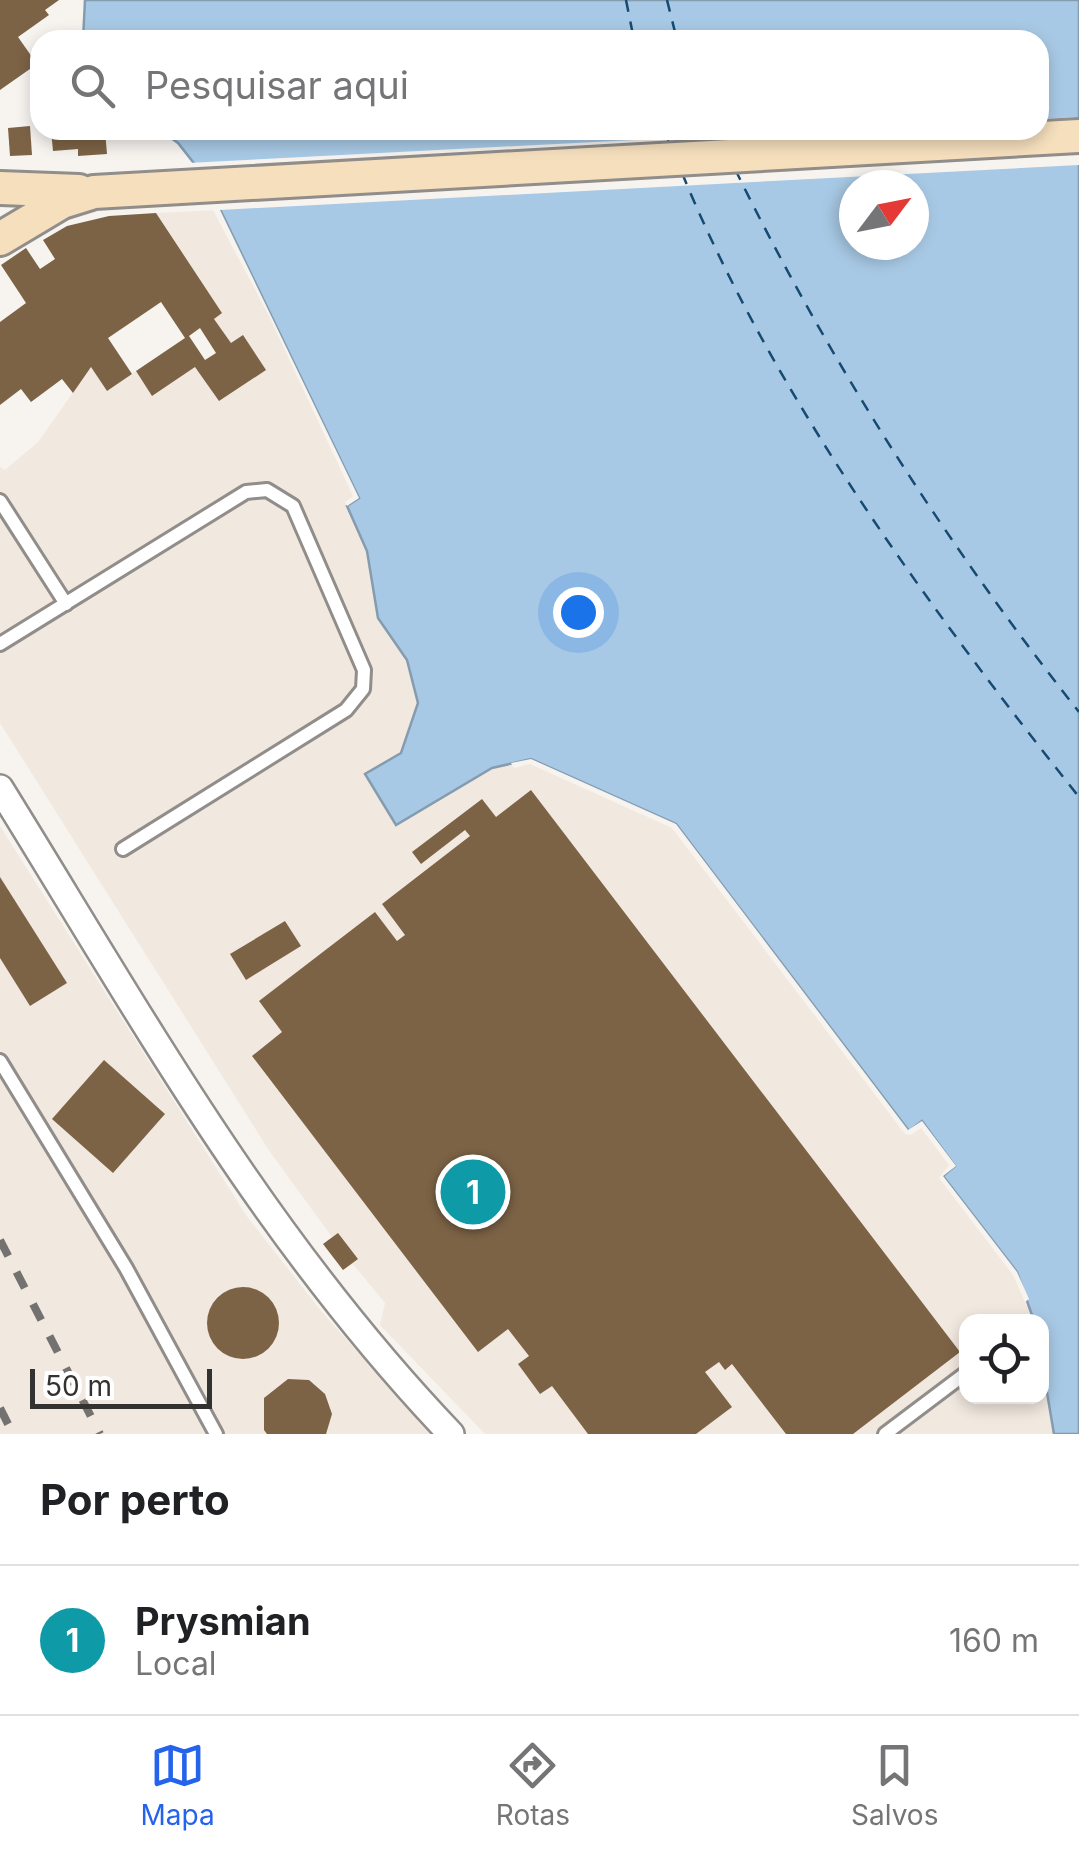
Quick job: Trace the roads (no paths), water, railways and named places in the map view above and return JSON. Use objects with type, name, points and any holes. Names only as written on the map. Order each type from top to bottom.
[{"type":"main road","points":[[1049,138],[1079,136]]},
{"type":"main road","points":[[0,188],[94,192],[1009,140]]},
{"type":"main road","points":[[0,239],[62,202],[94,192]]},
{"type":"street","points":[[0,788],[236,1171],[326,1293],[451,1434]]},
{"type":"lane","points":[[0,644],[246,492],[267,490],[286,498],[298,514],[364,670],[362,688],[346,710],[123,848]]},
{"type":"lane","points":[[0,501],[66,604]]},
{"type":"lane","points":[[0,1061],[110,1240],[216,1434]]},
{"type":"lane","points":[[886,1434],[959,1378]]},
{"type":"water","points":[[85,0],[1079,0],[1079,1434],[1054,1434],[1049,1404],[1049,1314],[1032,1314],[1017,1272],[943,1176],[955,1166],[922,1121],[909,1131],[676,824],[531,759],[492,768],[396,825],[365,774],[401,753],[418,703],[407,660],[378,618],[367,551],[347,506],[359,498],[204,176],[174,140],[1049,140],[1049,30],[84,30]]},
{"type":"railway","points":[[0,1240],[100,1434]]},
{"type":"railway","points":[[0,1408],[13,1434]]},
{"type":"place","name":"Prysmian","points":[[473,1192]]}]
